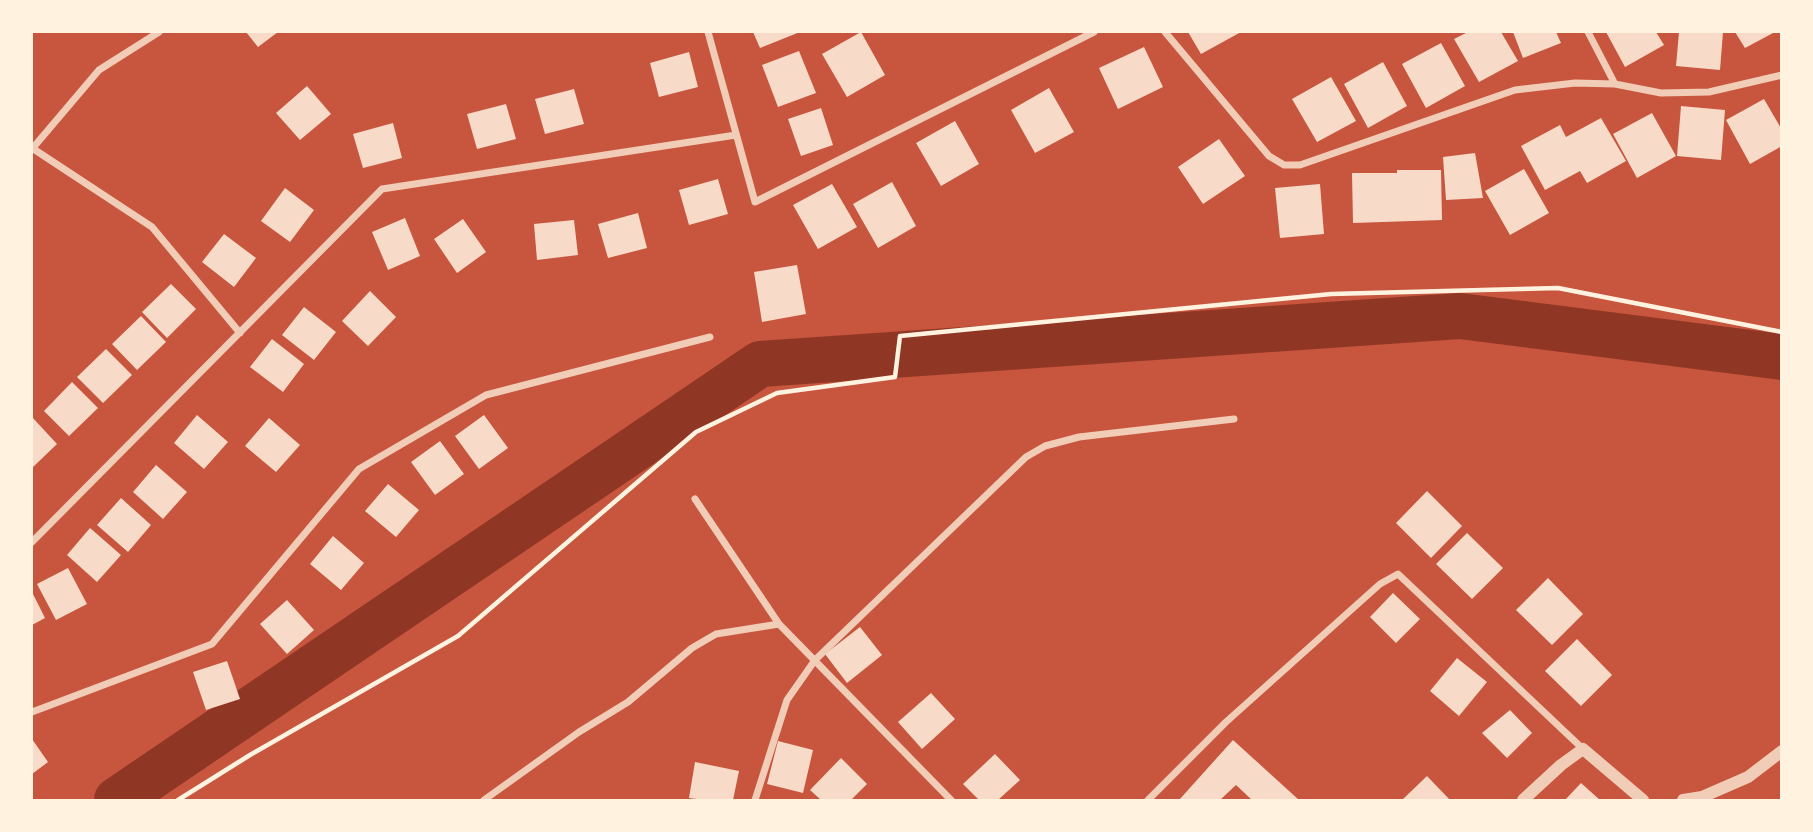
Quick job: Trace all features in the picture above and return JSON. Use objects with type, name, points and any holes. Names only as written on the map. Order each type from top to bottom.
[{"type":"street","points":[[159,32],[99,70],[32,148],[152,227],[240,333]]},
{"type":"street","points":[[708,32],[755,202],[1094,32]]},
{"type":"street","points":[[1165,32],[1269,156],[1284,164],[1300,165],[1515,90],[1575,83],[1615,84],[1661,93],[1709,92],[1782,75]]},
{"type":"street","points":[[1588,32],[1615,84]]},
{"type":"street","points":[[32,542],[382,189],[737,135]]},
{"type":"street","points":[[32,712],[212,644],[359,469],[486,395],[710,337]]},
{"type":"street","points":[[755,800],[788,700],[815,660],[1026,457],[1045,446],[1079,437],[1234,419]]},
{"type":"street","points":[[695,499],[779,624],[950,800]]},
{"type":"street","points":[[1148,800],[1236,713],[1380,584],[1398,574],[1583,749],[1643,800]]},
{"type":"street","points":[[484,800],[579,732],[628,702],[692,648],[716,634],[779,624]]},
{"type":"street","points":[[1523,800],[1583,749]]},
{"type":"street","points":[[1683,800],[1702,797],[1748,776],[1782,751]]},
{"type":"path","points":[[178,800],[250,755],[458,636],[696,432],[777,393],[895,377],[900,336],[1331,294],[1558,288],[1782,332]]},
{"type":"building","points":[[246,32],[278,32],[258,47]]},
{"type":"building","points":[[753,32],[800,32],[760,48]]},
{"type":"building","points":[[861,32],[885,75],[847,97],[822,54]]},
{"type":"building","points":[[1188,32],[1241,32],[1201,54]]},
{"type":"building","points":[[1468,32],[1501,32],[1518,61],[1479,82],[1454,39]]},
{"type":"building","points":[[1513,32],[1556,32],[1561,43],[1523,58]]},
{"type":"building","points":[[1606,32],[1656,32],[1664,45],[1625,67]]},
{"type":"building","points":[[1679,32],[1723,32],[1720,70],[1676,66]]},
{"type":"building","points":[[1735,32],[1775,32],[1745,48]]},
{"type":"building","points":[[1441,43],[1465,86],[1426,108],[1402,64]]},
{"type":"building","points":[[1144,47],[1163,87],[1118,109],[1099,68]]},
{"type":"building","points":[[799,51],[816,93],[778,107],[762,65]]},
{"type":"building","points":[[689,52],[698,87],[659,97],[650,63]]},
{"type":"building","points":[[1383,62],[1407,106],[1368,128],[1344,84]]},
{"type":"building","points":[[1331,77],[1356,121],[1317,142],[1292,99]]},
{"type":"building","points":[[307,86],[331,114],[300,140],[276,113]]},
{"type":"building","points":[[1049,88],[1074,132],[1035,153],[1011,110]]},
{"type":"building","points":[[574,89],[584,124],[545,134],[535,99]]},
{"type":"building","points":[[1764,99],[1782,130],[1782,146],[1750,164],[1726,120]]},
{"type":"building","points":[[506,104],[516,139],[477,149],[467,114]]},
{"type":"building","points":[[1681,106],[1725,110],[1721,160],[1677,156]]},
{"type":"building","points":[[821,108],[833,145],[801,156],[788,119]]},
{"type":"building","points":[[1652,113],[1676,156],[1637,178],[1613,134]]},
{"type":"building","points":[[1601,118],[1626,161],[1587,183],[1580,171],[1545,190],[1521,146],[1560,125],[1566,137]]},
{"type":"building","points":[[955,121],[979,164],[941,186],[916,143]]},
{"type":"building","points":[[393,123],[402,158],[363,168],[353,134]]},
{"type":"building","points":[[1219,139],[1245,176],[1203,204],[1178,167]]},
{"type":"building","points":[[1475,153],[1483,198],[1446,200],[1443,157]]},
{"type":"building","points":[[1524,169],[1549,213],[1510,235],[1485,191]]},
{"type":"building","points":[[1397,170],[1441,170],[1442,220],[1353,223],[1352,173],[1397,173]]},
{"type":"building","points":[[718,179],[728,214],[689,225],[679,190]]},
{"type":"building","points":[[892,182],[916,226],[878,248],[853,204]]},
{"type":"building","points":[[832,184],[857,227],[818,249],[793,205]]},
{"type":"building","points":[[1320,184],[1324,234],[1280,238],[1275,188]]},
{"type":"building","points":[[285,188],[314,210],[290,242],[261,221]]},
{"type":"building","points":[[638,213],[647,248],[608,258],[598,224]]},
{"type":"building","points":[[405,218],[420,256],[388,270],[372,232]]},
{"type":"building","points":[[463,219],[486,252],[457,273],[434,239]]},
{"type":"building","points":[[574,220],[578,255],[537,260],[534,224]]},
{"type":"building","points":[[224,234],[256,258],[234,287],[202,262]]},
{"type":"building","points":[[797,265],[806,314],[762,322],[754,272]]},
{"type":"building","points":[[171,284],[196,309],[167,338],[142,312]]},
{"type":"building","points":[[370,291],[396,317],[368,346],[342,321]]},
{"type":"building","points":[[304,307],[336,332],[314,360],[282,335]]},
{"type":"building","points":[[141,316],[166,342],[137,370],[112,344]]},
{"type":"building","points":[[272,339],[304,364],[283,392],[250,367]]},
{"type":"building","points":[[106,349],[132,375],[103,403],[77,377]]},
{"type":"building","points":[[72,382],[98,408],[69,436],[44,411]]},
{"type":"building","points":[[197,415],[228,442],[204,469],[174,443]]},
{"type":"building","points":[[484,415],[508,448],[479,469],[455,436]]},
{"type":"building","points":[[32,417],[57,444],[32,468]]},
{"type":"building","points":[[269,418],[300,445],[276,472],[245,446]]},
{"type":"building","points":[[440,441],[464,474],[435,495],[411,462]]},
{"type":"building","points":[[156,465],[187,492],[163,519],[133,492]]},
{"type":"building","points":[[388,484],[419,510],[396,537],[365,511]]},
{"type":"building","points":[[1427,491],[1462,526],[1431,558],[1396,523]]},
{"type":"building","points":[[121,498],[151,525],[128,552],[97,525]]},
{"type":"building","points":[[90,528],[121,555],[97,582],[67,555]]},
{"type":"building","points":[[1467,533],[1503,568],[1472,599],[1436,564]]},
{"type":"building","points":[[333,536],[364,563],[341,590],[310,564]]},
{"type":"building","points":[[68,568],[87,604],[56,620],[37,584]]},
{"type":"building","points":[[1548,578],[1583,614],[1552,645],[1516,610]]},
{"type":"building","points":[[32,592],[45,618],[32,625]]},
{"type":"building","points":[[1393,593],[1420,619],[1396,643],[1370,617]]},
{"type":"building","points":[[287,600],[314,630],[287,654],[260,624]]},
{"type":"building","points":[[860,627],[882,655],[847,683],[825,654]]},
{"type":"building","points":[[1577,639],[1612,675],[1581,706],[1545,671]]},
{"type":"building","points":[[1457,658],[1487,682],[1459,716],[1430,691]]},
{"type":"building","points":[[227,661],[240,699],[206,710],[193,672]]},
{"type":"building","points":[[931,693],[955,719],[922,749],[898,722]]},
{"type":"building","points":[[1510,710],[1532,733],[1507,758],[1482,733]]},
{"type":"building","points":[[32,739],[48,762],[32,774]]},
{"type":"building","points":[[1233,740],[1299,800],[1252,800],[1236,785],[1220,800],[1179,800]]},
{"type":"building","points":[[778,741],[813,750],[803,793],[767,784]]},
{"type":"building","points":[[995,754],[1020,780],[998,800],[979,800],[963,784]]},
{"type":"building","points":[[841,758],[867,784],[851,800],[821,800],[810,790]]},
{"type":"building","points":[[695,762],[739,771],[733,800],[689,798]]},
{"type":"building","points":[[1427,776],[1450,800],[1402,800]]},
{"type":"building","points":[[1581,783],[1600,800],[1565,800]]},
{"type":"waterway","points":[[117,800],[760,364],[1460,316],[1782,357]]}]
